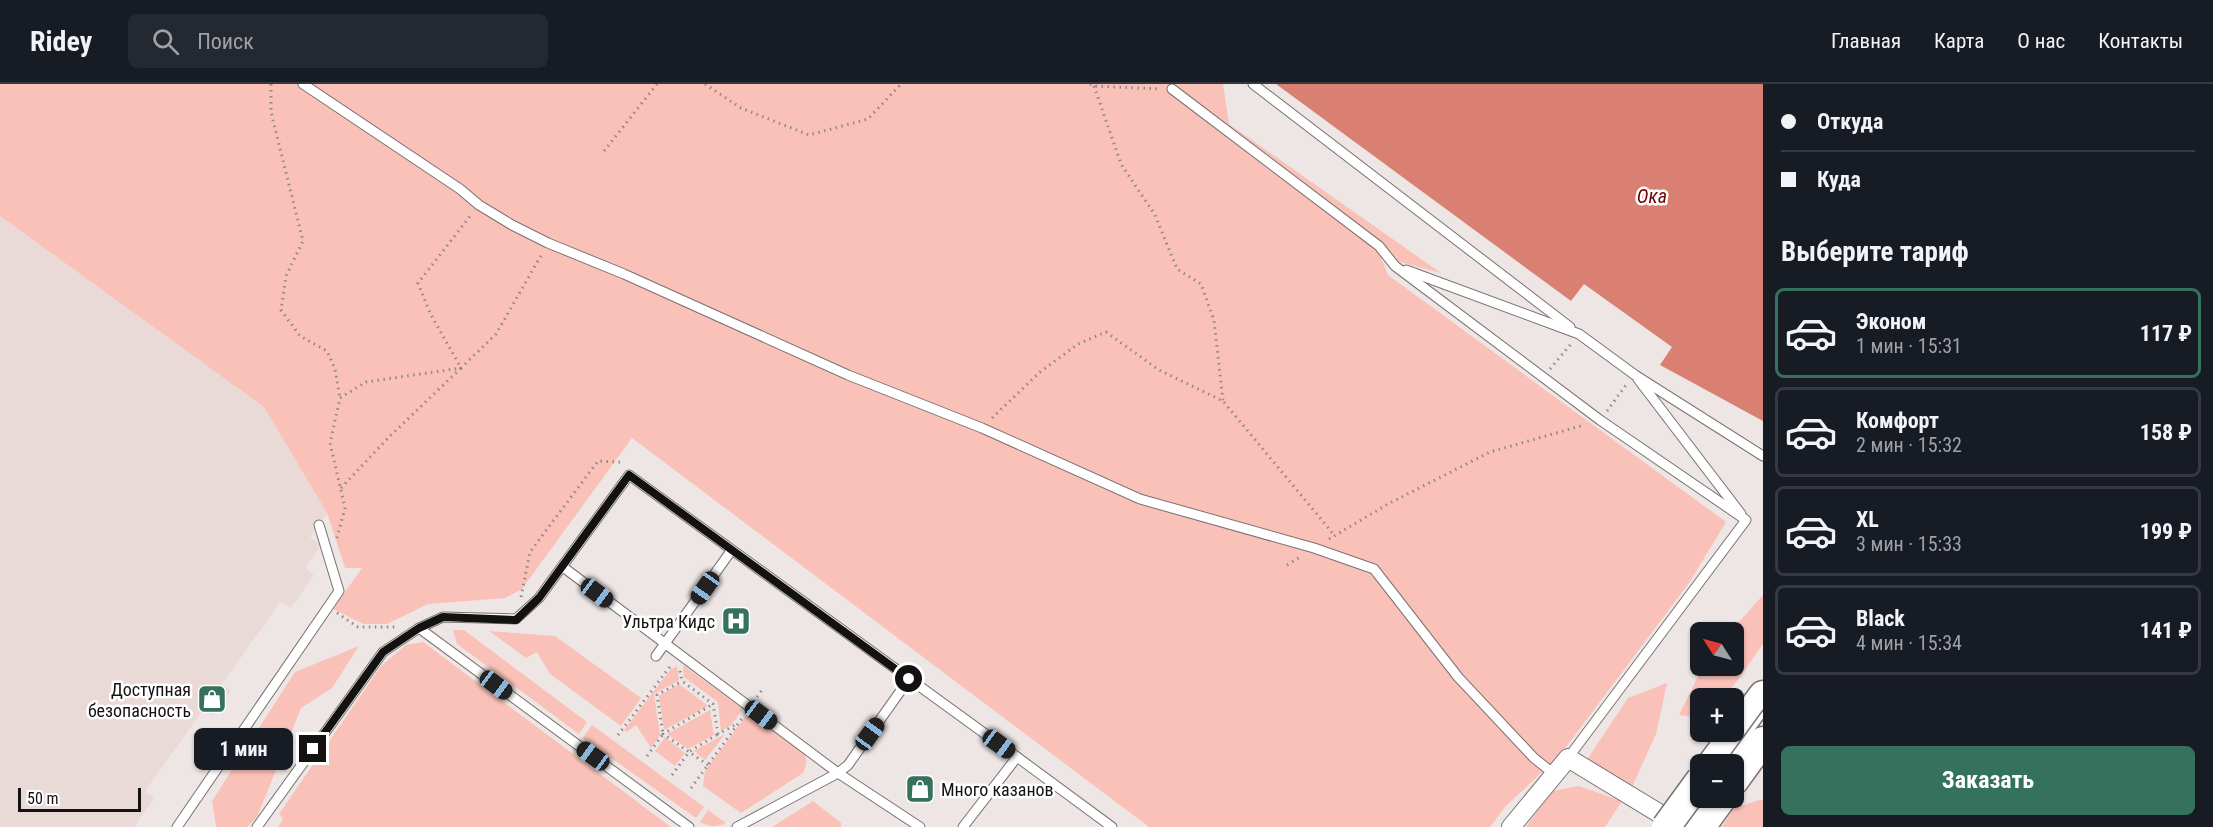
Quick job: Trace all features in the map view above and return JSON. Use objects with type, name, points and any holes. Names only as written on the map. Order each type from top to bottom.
[{"type":"main road","points":[[1719,754],[1763,695]]},
{"type":"main road","points":[[1744,767],[1763,741]]},
{"type":"main road","points":[[1666,827],[1690,794]]},
{"type":"main road","points":[[1701,827],[1715,808]]},
{"type":"street","points":[[1511,827],[1568,758],[1681,827]]},
{"type":"lane","points":[[303,84],[460,189],[479,205],[548,243],[624,274],[848,375],[982,428],[1140,499],[1314,548],[1374,569],[1458,677],[1534,758],[1554,774]]},
{"type":"lane","points":[[1253,84],[1635,375],[1763,456]]},
{"type":"lane","points":[[1172,89],[1379,246],[1395,266],[1600,420],[1746,520]]},
{"type":"lane","points":[[1395,266],[1579,334]]},
{"type":"lane","points":[[1635,375],[1746,520]]},
{"type":"lane","points":[[257,827],[383,652],[419,628],[443,617],[516,620],[539,598],[629,475],[1113,827]]},
{"type":"lane","points":[[1568,758],[1746,520]]},
{"type":"lane","points":[[177,827],[339,591],[319,525]]},
{"type":"lane","points":[[656,656],[731,550]]},
{"type":"lane","points":[[563,567],[838,772],[920,827]]},
{"type":"lane","points":[[419,628],[689,827]]},
{"type":"lane","points":[[737,827],[848,765],[909,679]]},
{"type":"lane","points":[[963,827],[1017,757]]},
{"type":"path","points":[[271,84],[271,112],[303,241],[286,276],[281,310],[300,336],[327,351],[335,369],[340,398],[330,443],[345,508],[330,561]]},
{"type":"path","points":[[604,151],[657,84]]},
{"type":"path","points":[[705,84],[741,108],[809,135],[868,119],[901,84]]},
{"type":"path","points":[[1172,89],[1092,85],[1121,164],[1155,215],[1177,269],[1201,284],[1214,320],[1223,401]]},
{"type":"path","points":[[461,368],[430,313],[418,283],[479,205]]},
{"type":"path","points":[[340,488],[388,438],[496,334],[548,243]]},
{"type":"path","points":[[982,428],[1040,372],[1078,344],[1106,332],[1159,370],[1223,401],[1335,536]]},
{"type":"path","points":[[1543,377],[1579,334]]},
{"type":"path","points":[[340,398],[366,382],[461,368]]},
{"type":"path","points":[[1287,565],[1388,504],[1490,452],[1600,420],[1635,375]]},
{"type":"path","points":[[516,620],[530,552],[598,461],[620,462]]},
{"type":"path","points":[[328,607],[358,627],[419,628]]},
{"type":"path","points":[[618,735],[670,664],[679,663],[682,681],[713,704],[718,734]]},
{"type":"path","points":[[682,681],[657,695],[663,734],[708,765]]},
{"type":"path","points":[[755,700],[762,690]]},
{"type":"path","points":[[647,756],[663,734],[713,704]]},
{"type":"path","points":[[691,788],[748,709]]},
{"type":"path","points":[[672,775],[689,752],[739,723]]},
{"type":"shaded area","points":[[0,84],[1223,84],[1229,124],[1441,273],[1381,257],[1388,275],[1726,522],[1689,583],[1560,755],[1505,807],[1490,827],[1149,827],[632,438],[522,589],[505,598],[428,604],[387,624],[363,624],[333,609],[362,568],[345,568],[327,513],[264,407],[0,216]]},
{"type":"shaded area","points":[[0,216],[264,407],[327,513],[310,537],[321,545],[305,568],[314,575],[291,608],[281,601],[222,684],[231,691],[213,716],[203,710],[145,791],[154,798],[136,824],[137,827],[0,827]]},
{"type":"shaded area","points":[[1763,595],[1763,644],[1744,671],[1744,622],[1739,622]]},
{"type":"shaded area","points":[[453,630],[464,630],[587,722],[579,734],[457,644]]},
{"type":"shaded area","points":[[489,631],[555,636],[641,698],[621,726],[550,674],[537,652],[526,658]]},
{"type":"shaded area","points":[[423,642],[671,827],[278,827],[283,819],[279,814],[381,666],[406,645]]},
{"type":"shaded area","points":[[359,646],[332,688],[301,708],[257,817],[247,827],[216,827],[212,801],[295,672]]},
{"type":"shaded area","points":[[683,665],[743,709],[731,725],[721,731],[718,702],[684,677]]},
{"type":"shaded area","points":[[677,666],[679,680],[654,694],[660,735],[651,748],[636,725],[627,732],[624,730],[671,669]]},
{"type":"shaded area","points":[[1698,676],[1741,676],[1731,688],[1692,688]]},
{"type":"shaded area","points":[[1667,683],[1656,734],[1631,789],[1584,764],[1628,698]]},
{"type":"shaded area","points":[[679,684],[708,706],[664,730],[659,696]]},
{"type":"shaded area","points":[[1690,693],[1690,716],[1679,715]]},
{"type":"shaded area","points":[[710,710],[714,735],[688,749],[667,734]]},
{"type":"shaded area","points":[[748,713],[803,752],[806,762],[803,773],[741,813],[703,786],[705,771]]},
{"type":"shaded area","points":[[592,725],[704,807],[696,818],[583,738]]},
{"type":"shaded area","points":[[725,734],[705,760],[694,751]]},
{"type":"shaded area","points":[[665,737],[685,753],[675,766],[655,751]]},
{"type":"shaded area","points":[[1579,786],[1622,801],[1605,827],[1526,827],[1552,791]]},
{"type":"shaded area","points":[[1763,800],[1763,827],[1722,827],[1734,808],[1744,808],[1744,805]]},
{"type":"shaded area","points":[[813,801],[841,823],[841,827],[772,827]]},
{"type":"shaded area","points":[[708,810],[726,823],[713,826],[700,822]]},
{"type":"water","name":"Ока","points":[[1276,84],[1763,84],[1763,421],[1660,365],[1672,347],[1584,284],[1571,301]]},
{"type":"tram line","points":[[1731,754],[1763,710]]},
{"type":"tram line","points":[[1678,827],[1692,808]]},
{"type":"place","name":"Ультра Кидс","points":[[736,621]]},
{"type":"place","name":"Доступная безопасность","points":[[212,699]]},
{"type":"place","name":"Много казанов","points":[[920,789]]},
{"type":"route","points":[[313,749],[383,652],[419,628],[443,617],[516,620],[539,598],[629,475],[909,679]]}]
